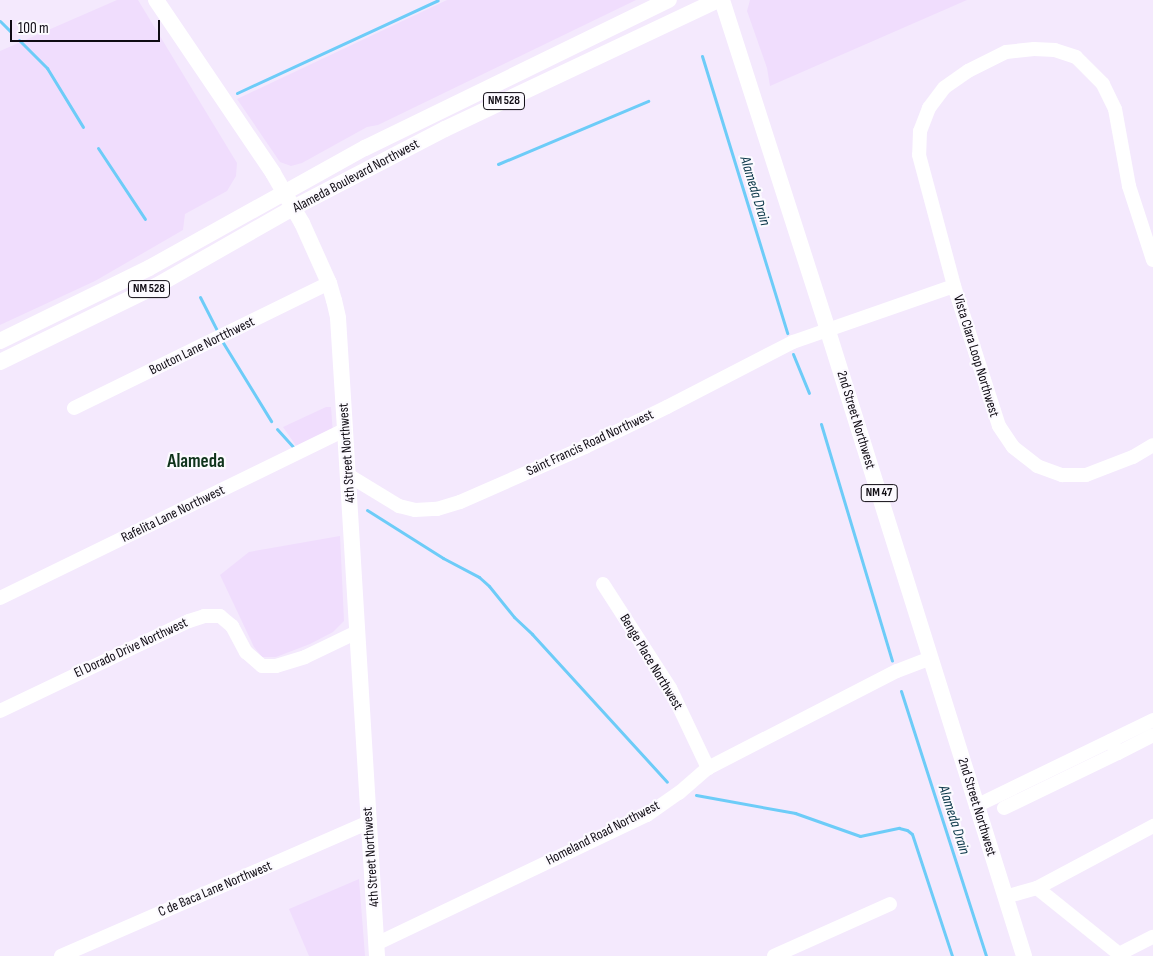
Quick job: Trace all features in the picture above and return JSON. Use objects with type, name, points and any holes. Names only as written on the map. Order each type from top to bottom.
[{"type":"main road","name":"4th Street Northwest","points":[[156,0],[284,192],[329,284],[338,318],[377,950]]},
{"type":"main road","name":"Alameda Boulevard Northwest","points":[[0,341],[149,268],[284,192],[434,113],[669,0]]},
{"type":"main road","name":"Alameda Boulevard Northwest","points":[[0,362],[156,286],[293,208],[444,129],[720,0]]},
{"type":"main road","name":"2nd Street Northwest","points":[[720,0],[828,328],[1024,956]]},
{"type":"street","name":"Vista Clara Loop Northwest","points":[[1153,260],[1128,186],[1115,109],[1103,84],[1076,57],[1055,50],[1034,49],[1006,52],[968,70],[944,88],[929,108],[920,131],[919,155],[954,286],[999,426],[1019,452],[1037,466],[1062,475],[1086,475],[1133,457],[1153,445]]},
{"type":"street","name":"Bouton Lane Nortthwest","points":[[74,408],[329,284]]},
{"type":"street","name":"Vista Clara Loop Northwest","points":[[828,328],[954,286]]},
{"type":"street","name":"Saint Francis Road Northwest","points":[[348,475],[399,506],[415,510],[437,509],[460,502],[585,447],[793,342],[828,328]]},
{"type":"street","name":"Rafelita Lane Northwest","points":[[0,598],[346,430]]},
{"type":"street","name":"Benge Place Northwest","points":[[603,584],[670,688],[708,768]]},
{"type":"street","name":"El Dorado Drive Northwest","points":[[0,711],[189,620],[204,616],[220,616],[232,626],[246,652],[262,666],[276,666],[305,657],[357,632]]},
{"type":"street","name":"Homeland Road Northwest","points":[[377,950],[647,814],[680,793],[708,768],[897,671],[930,658]]},
{"type":"street","points":[[1004,808],[1114,747],[1153,720]]},
{"type":"street","points":[[976,806],[1114,747],[1153,735]]},
{"type":"street","name":"C de Baca Lane Northwest","points":[[61,956],[369,822]]},
{"type":"street","points":[[1005,898],[1037,888],[1153,826]]},
{"type":"street","points":[[1037,888],[1119,955],[1153,937]]},
{"type":"street","points":[[774,956],[890,904]]},
{"type":"shaded area","points":[[117,0],[138,0],[237,163],[236,176],[227,191],[185,214],[183,230],[95,281],[0,325],[0,51]]},
{"type":"shaded area","points":[[447,0],[636,0],[378,125],[367,127],[302,163],[291,166],[280,162],[237,99]]},
{"type":"shaded area","points":[[750,0],[967,0],[770,86],[767,68],[747,11]]},
{"type":"shaded area","points":[[326,407],[331,407],[333,434],[299,450],[283,427]]},
{"type":"shaded area","points":[[340,536],[344,621],[333,632],[310,644],[276,657],[262,657],[254,647],[220,575],[249,552]]},
{"type":"shaded area","points":[[359,879],[365,956],[309,956],[289,909]]},
{"type":"waterway","points":[[237,93],[438,0]]},
{"type":"waterway","points":[[0,21],[10,31]]},
{"type":"waterway","points":[[19,40],[47,68],[83,127]]},
{"type":"waterway","name":"Alameda Drain","points":[[702,56],[787,333]]},
{"type":"waterway","points":[[498,164],[648,101]]},
{"type":"waterway","points":[[98,148],[145,219]]},
{"type":"waterway","points":[[200,297],[217,331]]},
{"type":"waterway","points":[[222,341],[271,421]]},
{"type":"waterway","points":[[793,354],[809,393]]},
{"type":"waterway","name":"Alameda Drain","points":[[821,424],[892,661]]},
{"type":"waterway","points":[[277,429],[295,449]]},
{"type":"waterway","points":[[367,510],[443,558],[479,577],[489,586],[514,617],[532,634],[667,782]]},
{"type":"waterway","name":"Alameda Drain","points":[[901,691],[986,956]]},
{"type":"waterway","points":[[696,795],[795,813],[860,836],[899,828],[907,830],[912,834],[952,956]]},
{"type":"district","name":"Alameda","points":[[196,462]]}]
